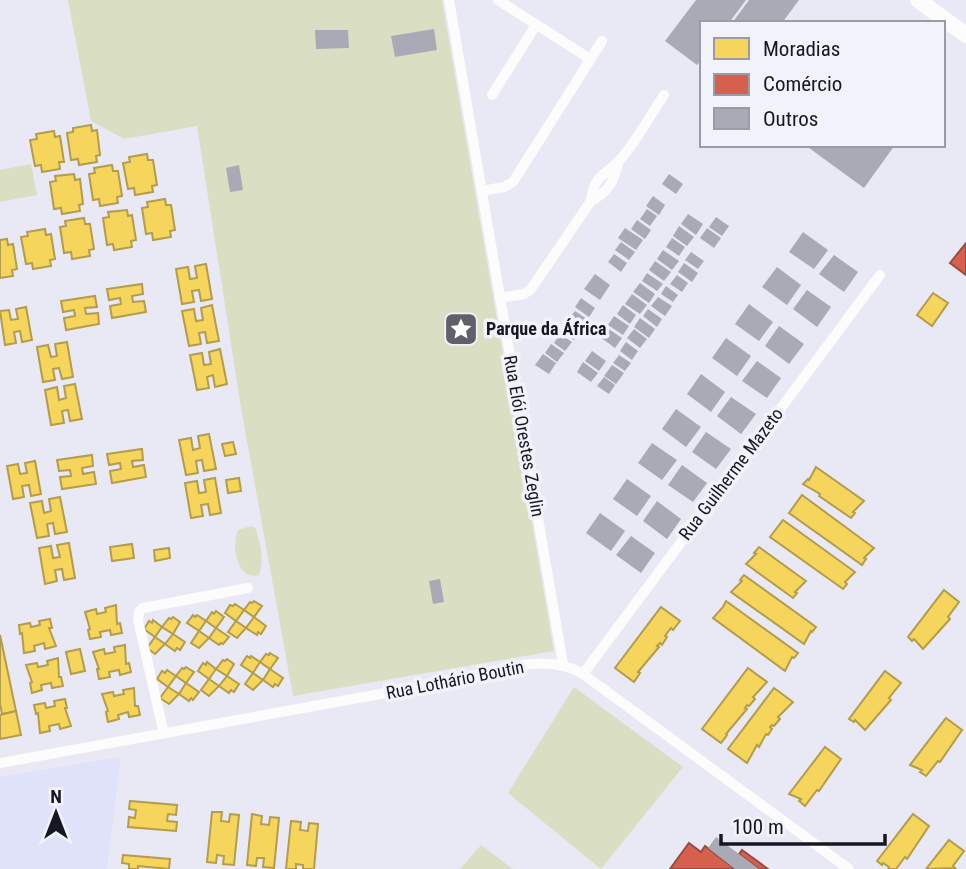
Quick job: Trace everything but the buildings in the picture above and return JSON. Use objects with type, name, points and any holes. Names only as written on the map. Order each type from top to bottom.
[{"type":"main road","points":[[918,0],[966,35]]},
{"type":"street","name":"Rua Elói Orestes Zeglin","points":[[449,0],[563,664]]},
{"type":"street","points":[[498,0],[590,59]]},
{"type":"street","points":[[492,95],[536,24]]},
{"type":"street","points":[[482,191],[505,187],[513,182],[602,41]]},
{"type":"street","points":[[500,299],[528,292],[591,201],[601,174],[618,162],[664,95]]},
{"type":"street","name":"Rua Guilherme Mazeto","points":[[583,674],[880,275]]},
{"type":"street","points":[[164,734],[140,628],[139,612],[142,608],[248,588]]},
{"type":"street","name":"Rua Lothário Boutin","points":[[0,763],[539,663],[563,664],[583,674],[849,869]]},
{"type":"shaded area","points":[[121,757],[107,869],[0,869],[0,777]]},
{"type":"green space","points":[[68,0],[442,0],[554,651],[293,696],[241,408],[197,126],[124,139],[91,121]]},
{"type":"green space","points":[[31,164],[37,195],[0,202],[0,170]]},
{"type":"green space","points":[[251,526],[256,529],[262,557],[259,575],[251,576],[241,568],[235,544],[238,530]]},
{"type":"green space","points":[[574,687],[683,767],[601,869],[508,793]]},
{"type":"green space","points":[[481,845],[513,869],[460,869]]},
{"type":"place","name":"Parque da África","points":[[461,329]]}]
